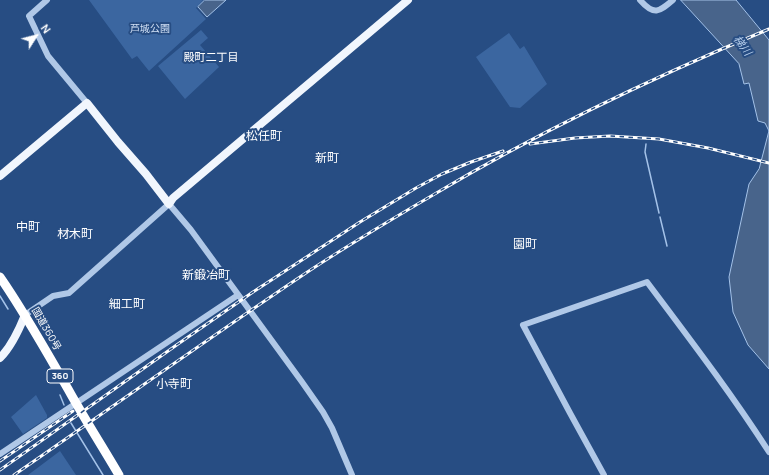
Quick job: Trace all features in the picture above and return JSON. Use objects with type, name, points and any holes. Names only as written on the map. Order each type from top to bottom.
[{"type":"highway","name":"国道360号","points":[[0,277],[25,315],[76,404],[120,475]]},
{"type":"main road","points":[[0,176],[87,104],[146,174],[169,204],[173,198],[408,0]]},
{"type":"main road","points":[[0,358],[19,329],[25,315]]},
{"type":"street","points":[[47,0],[29,16],[48,56],[87,104]]},
{"type":"street","points":[[640,0],[648,8],[653,10],[659,10],[673,0]]},
{"type":"street","points":[[25,315],[53,296],[69,293],[169,204],[191,230],[323,412],[332,428],[352,475]]},
{"type":"street","points":[[604,475],[523,325],[647,282],[746,416],[769,452]]},
{"type":"street","points":[[0,454],[238,295]]},
{"type":"green space","name":"芦城公園","points":[[89,0],[203,0],[196,8],[206,19],[149,71],[137,56],[132,59]]},
{"type":"green space","points":[[201,30],[208,38],[200,45],[219,67],[185,99],[158,66]]},
{"type":"green space","points":[[509,33],[520,49],[524,46],[547,84],[520,108],[510,107],[476,57]]},
{"type":"green space","points":[[36,395],[47,415],[47,418],[23,434],[11,417]]},
{"type":"green space","points":[[60,451],[76,475],[28,475]]},
{"type":"water","points":[[205,0],[226,0],[207,17],[198,7]]},
{"type":"water","name":"梯川","points":[[681,0],[736,0],[769,40],[769,131],[765,123],[758,121],[749,83],[744,84],[739,64]]},
{"type":"water","points":[[769,131],[769,369],[748,345],[733,312],[729,277],[749,184],[759,169]]},
{"type":"waterway","points":[[646,144],[645,152],[659,213]]},
{"type":"waterway","points":[[660,217],[667,246]]},
{"type":"waterway","points":[[0,296],[8,309]]},
{"type":"waterway","points":[[60,395],[64,405]]},
{"type":"waterway","points":[[71,423],[103,475]]},
{"type":"railway","points":[[14,475],[297,279],[347,246],[473,171],[598,106],[683,66],[769,29]]},
{"type":"railway","points":[[530,144],[575,138],[610,136],[659,139],[708,148],[769,163]]},
{"type":"railway","points":[[0,470],[253,292],[360,222],[442,174],[503,151]]},
{"type":"railway","points":[[0,461],[73,411]]},
{"type":"district","name":"殿町二丁目","points":[[211,58]]},
{"type":"district","name":"松任町","points":[[264,137]]},
{"type":"district","name":"新町","points":[[327,159]]},
{"type":"district","name":"中町","points":[[28,228]]},
{"type":"district","name":"材木町","points":[[75,235]]},
{"type":"district","name":"園町","points":[[525,245]]},
{"type":"district","name":"新鍛冶町","points":[[206,276]]},
{"type":"district","name":"細工町","points":[[127,305]]},
{"type":"district","name":"小寺町","points":[[174,385]]}]
